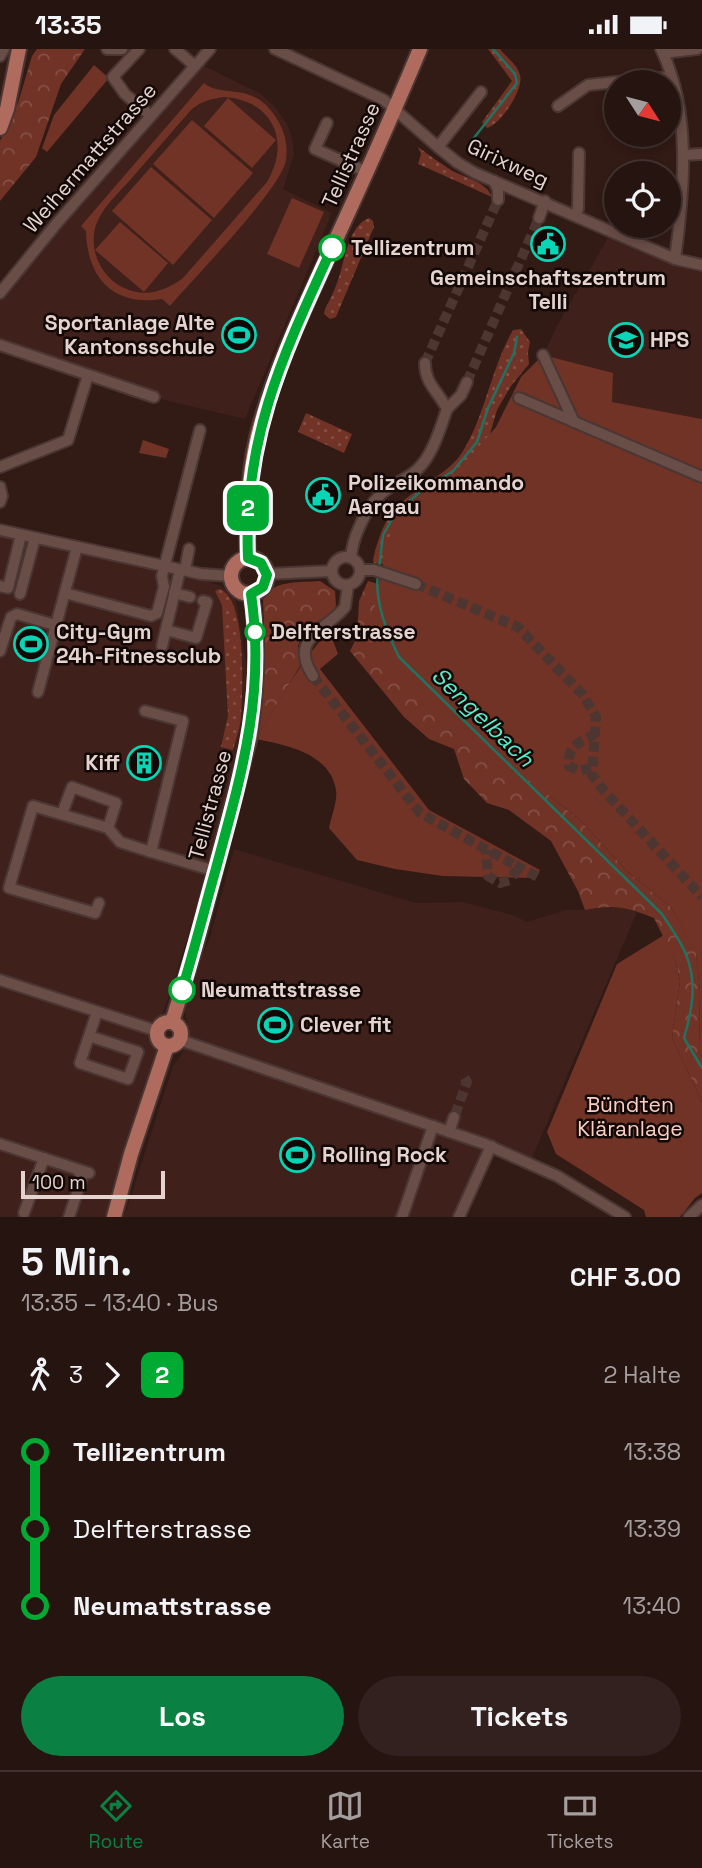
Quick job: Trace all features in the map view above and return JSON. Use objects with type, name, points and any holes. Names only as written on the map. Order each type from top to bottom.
[{"type":"main road","name":"Tellistrasse","points":[[248,558],[250,479],[257,437],[272,387],[420,49]]},
{"type":"main road","points":[[0,128],[6,109],[4,98],[7,52]]},
{"type":"main road","points":[[248,558],[261,563],[267,575],[263,587],[251,594],[239,591],[231,576],[235,566],[248,558]]},
{"type":"main road","name":"Tellistrasse","points":[[172,1022],[238,786],[255,704],[257,659],[251,594]]},
{"type":"main road","points":[[114,1217],[131,1154],[174,1043],[180,1027],[172,1022],[163,1024],[157,1031],[160,1042],[174,1043]]},
{"type":"street","points":[[107,49],[122,49]]},
{"type":"street","points":[[139,49],[113,78],[125,94],[151,116]]},
{"type":"street","points":[[175,49],[201,55]]},
{"type":"street","name":"Girixweg","points":[[275,49],[384,100],[458,163],[675,259],[702,265]]},
{"type":"street","points":[[669,70],[662,51],[697,49]]},
{"type":"street","name":"Weihermattstrasse","points":[[0,293],[201,55]]},
{"type":"street","points":[[558,106],[588,85],[604,83]]},
{"type":"street","points":[[438,148],[481,92]]},
{"type":"street","points":[[327,123],[315,149],[367,172]]},
{"type":"street","points":[[675,259],[683,201],[681,123]]},
{"type":"street","points":[[575,215],[578,209],[579,153]]},
{"type":"street","points":[[683,155],[702,154]]},
{"type":"street","points":[[494,181],[498,200]]},
{"type":"street","points":[[539,218],[545,201]]},
{"type":"street","points":[[0,345],[154,397]]},
{"type":"street","points":[[543,355],[574,422]]},
{"type":"street","points":[[425,362],[425,377],[447,409]]},
{"type":"street","points":[[0,467],[68,440],[88,375]]},
{"type":"street","points":[[351,558],[354,543],[369,510],[381,494],[419,469],[437,438],[447,409],[461,395],[467,382]]},
{"type":"street","points":[[519,398],[702,477]]},
{"type":"street","points":[[65,593],[154,616],[164,587],[162,576],[200,430]]},
{"type":"street","points":[[0,487],[0,502]]},
{"type":"street","points":[[0,530],[182,570],[231,576]]},
{"type":"street","points":[[0,586],[8,588],[21,535]]},
{"type":"street","points":[[20,594],[35,538]]},
{"type":"street","points":[[38,692],[77,547]]},
{"type":"street","points":[[162,646],[174,593],[189,549]]},
{"type":"street","points":[[351,558],[360,570],[355,582],[348,585],[336,582],[332,571],[338,560],[351,558]]},
{"type":"street","points":[[360,570],[379,571],[416,583]]},
{"type":"street","points":[[267,575],[332,571]]},
{"type":"street","points":[[313,676],[304,659],[308,640],[345,607],[348,585]]},
{"type":"street","points":[[174,593],[190,597]]},
{"type":"street","points":[[166,630],[196,638],[206,602],[203,601]]},
{"type":"street","points":[[0,651],[11,617],[17,614],[55,625]]},
{"type":"street","points":[[145,711],[183,721],[151,852]]},
{"type":"street","points":[[62,814],[72,787],[117,803],[107,828]]},
{"type":"street","points":[[99,903],[95,913],[9,888],[33,806],[107,828],[120,842],[215,871]]},
{"type":"street","points":[[0,981],[157,1031]]},
{"type":"street","points":[[89,1036],[138,1052],[128,1079],[79,1063],[97,1012]]},
{"type":"street","points":[[174,1043],[491,1146],[557,1176],[625,1217]]},
{"type":"street","points":[[450,1132],[454,1117]]},
{"type":"street","points":[[402,1217],[433,1126]]},
{"type":"street","points":[[0,1144],[84,1171],[69,1217]]},
{"type":"street","points":[[458,1217],[491,1146]]},
{"type":"street","points":[[24,1213],[44,1158]]},
{"type":"street","points":[[689,1217],[702,1205]]},
{"type":"shaded area","name":"Sportanlage Alte Kantonsschule","points":[[198,63],[261,94],[274,106],[286,122],[292,137],[294,155],[283,189],[332,213],[245,419],[160,399],[0,345],[0,293]]},
{"type":"shaded area","name":"HPS","points":[[608,238],[631,238],[702,265],[702,419],[611,402],[543,355]]},
{"type":"shaded area","points":[[0,530],[185,570],[224,588],[236,600],[248,674],[228,809],[169,996],[151,1043],[159,1051],[141,1099],[106,1217],[0,1217]]},
{"type":"shaded area","points":[[234,849],[416,903],[463,902],[513,915],[527,922],[566,910],[585,910],[607,905],[624,906],[637,912],[532,1158],[493,1142],[460,1217],[124,1217],[173,1066],[182,1054],[189,1033],[185,1012],[201,958],[209,941]]},
{"type":"green space","points":[[37,49],[85,49],[61,84],[36,157],[0,201],[0,141],[18,103],[32,56]]},
{"type":"green space","points":[[488,49],[500,49],[517,68],[520,81],[515,97],[505,113],[487,128],[482,122],[512,81]]},
{"type":"green space","points":[[94,65],[109,78],[47,152],[42,148],[54,115]]},
{"type":"green space","points":[[204,83],[210,87],[259,99],[280,124],[287,152],[281,173],[254,211],[170,306],[162,299],[130,298],[106,286],[92,263],[86,231],[81,226]],"holes":[[[224,97],[240,100],[265,114],[277,137],[274,166],[267,182],[176,283],[148,293],[132,291],[116,283],[103,270],[95,253],[94,234],[102,212],[191,110],[206,101]]]},
{"type":"green space","points":[[228,98],[276,140],[252,168],[204,126]]},
{"type":"green space","points":[[192,120],[253,173],[214,218],[153,164]]},
{"type":"green space","points":[[418,147],[451,170],[485,187],[492,197],[418,164],[421,154]]},
{"type":"green space","points":[[151,167],[212,220],[173,265],[112,211]]},
{"type":"green space","points":[[292,198],[324,212],[299,268],[267,254]]},
{"type":"green space","points":[[369,218],[374,227],[336,317],[330,319],[324,314],[325,309],[336,286],[351,237],[362,222]]},
{"type":"green space","points":[[120,222],[168,263],[144,292],[95,250]]},
{"type":"green space","points":[[521,329],[530,342],[529,364],[511,386],[497,410],[485,451],[390,565],[374,563],[385,524],[397,507],[451,465],[463,451],[505,345],[513,330]]},
{"type":"green space","points":[[543,355],[613,373],[612,402],[702,419],[702,1057],[699,1052],[700,992],[696,953],[671,907],[629,873],[580,820],[438,713],[424,694],[377,647],[372,624],[380,577],[391,531],[400,512],[419,493],[451,478],[496,427],[521,377]]},
{"type":"green space","points":[[306,413],[352,434],[344,453],[298,432]]},
{"type":"green space","points":[[143,440],[169,449],[166,458],[139,453]]},
{"type":"green space","points":[[320,581],[335,591],[336,606],[328,617],[309,626],[303,634],[298,646],[300,666],[256,739],[265,651],[263,600],[267,593],[280,585]]},
{"type":"green space","points":[[368,581],[391,588],[551,797],[580,820],[629,873],[671,907],[696,952],[700,992],[702,1102],[672,1038],[680,981],[676,963],[654,918],[620,908],[585,910],[578,891],[551,841],[509,810],[487,803],[464,779],[454,749],[429,739],[404,717],[350,651],[357,637],[359,601]]},
{"type":"green space","points":[[219,589],[228,596],[235,609],[241,647],[241,718],[233,750],[221,747],[228,716],[222,605],[215,591]]},
{"type":"green space","points":[[329,630],[338,654],[320,669],[429,810],[540,870],[536,878],[443,876],[357,860],[329,828],[336,790],[325,767],[316,759],[293,748],[256,739],[281,696]]},
{"type":"green space","name":"Bündten Kläranlage","points":[[664,935],[676,963],[680,981],[672,1038],[702,1102],[702,1193],[680,1217],[646,1217],[644,1210],[556,1154],[547,1132],[617,964]]},
{"type":"waterway","name":"Sengelbach","points":[[470,143],[517,83],[515,74],[493,49]]},
{"type":"waterway","name":"Sengelbach","points":[[379,568],[383,535],[395,514],[422,490],[453,471],[477,442],[488,408],[514,353],[517,337]]},
{"type":"waterway","name":"Sengelbach","points":[[378,574],[380,606],[399,657],[662,914],[672,929],[685,951],[692,977],[691,1008],[684,1038],[702,1068]]},
{"type":"tunnel","points":[[425,363],[498,200]]},
{"type":"tunnel","points":[[467,382],[539,218]]},
{"type":"tunnel","points":[[416,584],[518,627],[583,695],[596,717],[592,775],[702,897]]},
{"type":"tunnel","points":[[313,676],[420,813],[515,865],[516,871],[510,880],[500,883],[488,876],[486,850]]},
{"type":"tunnel","points":[[591,768],[580,771],[569,766],[569,759],[575,745],[595,734]]},
{"type":"tunnel","points":[[515,865],[538,877]]},
{"type":"tunnel","points":[[455,1115],[467,1082],[464,1077]]},
{"type":"bus line","name":"2","points":[[182,990],[238,786],[255,704],[257,659],[251,594],[260,590],[267,579],[264,566],[257,560],[248,558],[248,502],[257,437],[272,387],[332,248]]},
{"type":"place","name":"Gemeinschaftszentrum Telli","points":[[548,244]]},
{"type":"place","name":"Tellizentrum","points":[[332,248]]},
{"type":"place","name":"Sportanlage Alte Kantonsschule","points":[[239,335]]},
{"type":"place","name":"HPS","points":[[626,340]]},
{"type":"place","name":"Polizeikommando Aargau","points":[[323,495]]},
{"type":"place","name":"Delfterstrasse","points":[[255,632]]},
{"type":"place","name":"City-Gym 24h-Fitnessclub","points":[[31,644]]},
{"type":"place","name":"Kiff","points":[[144,763]]},
{"type":"place","name":"Neumattstrasse","points":[[182,990]]},
{"type":"place","name":"Clever fit","points":[[275,1025]]},
{"type":"place","name":"Rolling Rock","points":[[297,1155]]}]
